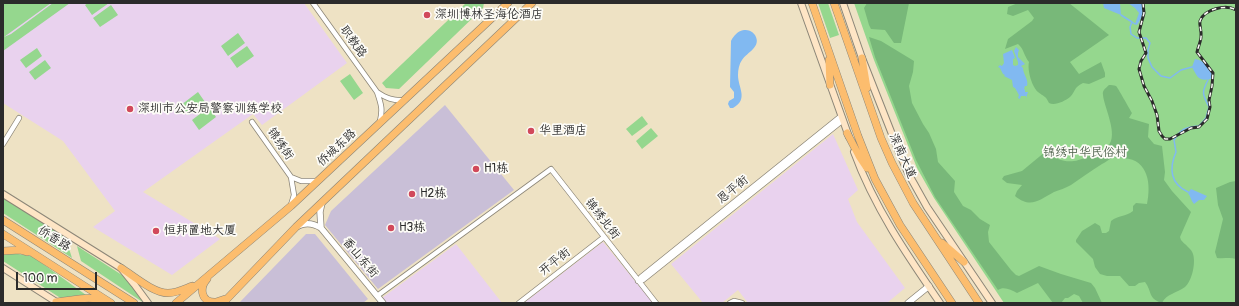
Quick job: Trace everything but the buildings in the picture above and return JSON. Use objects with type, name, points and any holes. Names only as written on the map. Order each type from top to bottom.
[{"type":"main road","name":"侨城东路","points":[[176,303],[291,206],[508,3]]},
{"type":"main road","points":[[223,303],[296,227],[532,3]]},
{"type":"main road","points":[[801,3],[858,164],[869,188],[901,245],[940,303]]},
{"type":"main road","points":[[812,3],[858,136],[875,179]]},
{"type":"main road","name":"深南大道","points":[[834,3],[869,104],[892,163],[902,183],[935,238],[979,303]]},
{"type":"main road","points":[[843,3],[862,58],[908,173],[928,207],[992,303]]},
{"type":"main road","points":[[828,52],[830,85]]},
{"type":"main road","points":[[862,58],[869,104]]},
{"type":"main road","points":[[847,133],[859,156],[875,179],[900,225],[952,303]]},
{"type":"main road","points":[[3,194],[155,290],[163,293],[172,293],[196,285]]},
{"type":"main road","name":"侨香路","points":[[3,220],[134,303]]},
{"type":"main road","name":"侨香路","points":[[3,234],[109,302]]},
{"type":"main road","points":[[935,238],[964,262]]},
{"type":"main road","points":[[3,251],[20,250],[33,253]]},
{"type":"main road","points":[[3,268],[57,302],[96,298],[109,302]]},
{"type":"main road","points":[[121,268],[148,303]]},
{"type":"main road","points":[[215,269],[202,286],[202,293],[210,301],[214,302],[228,297]]},
{"type":"street","name":"职教路","points":[[313,3],[377,92],[382,112],[380,124]]},
{"type":"street","name":"职教路","points":[[377,92],[391,100],[404,100]]},
{"type":"street","points":[[3,144],[19,118]]},
{"type":"street","name":"恩平街","points":[[638,281],[641,277],[842,118]]},
{"type":"street","name":"锦绣街","points":[[252,122],[291,177],[294,195],[291,206]]},
{"type":"street","name":"锦绣北街","points":[[377,296],[551,169],[638,281]]},
{"type":"street","name":"锦绣街","points":[[291,177],[317,182]]},
{"type":"street","points":[[321,228],[320,212],[323,201]]},
{"type":"street","points":[[296,227],[301,224],[310,223],[321,228]]},
{"type":"street","name":"香山东街","points":[[321,228],[383,303]]},
{"type":"street","name":"开平街","points":[[519,303],[604,237]]},
{"type":"street","points":[[638,281],[656,303]]},
{"type":"street","points":[[908,303],[929,286]]},
{"type":"street","points":[[730,303],[734,301],[742,303]]},
{"type":"shaded area","name":"深圳市公安局警察训练学校","points":[[3,3],[304,3],[347,63],[262,125],[253,114],[143,192],[220,239],[172,275],[93,227],[115,211],[63,141],[3,103]]},
{"type":"shaded area","points":[[445,105],[514,190],[378,289],[325,225],[331,211]]},
{"type":"shaded area","points":[[833,134],[858,190],[848,199],[857,222],[905,288],[887,303],[748,303],[738,290],[722,303],[703,303],[671,264]]},
{"type":"shaded area","points":[[306,234],[315,234],[368,299],[363,303],[239,303]]},
{"type":"shaded area","points":[[603,242],[653,303],[524,303]]},
{"type":"shaded area","points":[[456,244],[502,303],[375,303]]},
{"type":"green space","points":[[3,3],[51,3],[4,37],[11,34],[53,3],[70,3],[3,51]]},
{"type":"green space","points":[[88,3],[109,3],[92,15],[85,5]]},
{"type":"green space","points":[[466,3],[484,3],[483,8],[399,89],[386,88],[382,83]]},
{"type":"green space","points":[[818,3],[828,3],[839,35],[830,38]]},
{"type":"green space","name":"锦绣中华民俗村","points":[[854,3],[1236,3],[1236,303],[1004,303],[934,198],[917,168],[874,60]]},
{"type":"green space","points":[[867,3],[909,3],[901,43],[894,43],[885,30],[871,29],[864,8]]},
{"type":"green space","points":[[1018,3],[1069,3],[1109,35],[1070,62],[1079,74],[1101,62],[1105,77],[1089,84],[1083,83],[1076,88],[1070,97],[1063,101],[1054,104],[1049,103],[1045,97],[1036,90],[1029,74],[1029,62],[1020,46],[1018,44],[1005,49],[1008,39],[1034,18],[1028,10],[1013,16],[1007,14],[1008,7]]},
{"type":"green space","points":[[111,5],[118,15],[100,27],[93,18]]},
{"type":"green space","points":[[238,33],[245,43],[228,56],[221,46]]},
{"type":"green space","points":[[869,37],[881,41],[914,61],[909,86],[912,103],[929,133],[936,149],[938,162],[955,181],[954,192],[963,206],[971,210],[980,219],[990,225],[988,232],[989,242],[1011,270],[1019,276],[1039,266],[1091,283],[1102,303],[1083,303],[1079,296],[1074,294],[1068,298],[1065,298],[1061,303],[1053,303],[1038,283],[1017,293],[1005,288],[998,290],[935,197],[916,160],[875,57]]},
{"type":"green space","points":[[247,46],[254,56],[237,68],[230,58]]},
{"type":"green space","points":[[37,48],[42,56],[26,68],[20,60]]},
{"type":"green space","points":[[45,60],[51,68],[35,80],[29,72]]},
{"type":"green space","points":[[350,74],[363,93],[354,100],[340,81]]},
{"type":"green space","points":[[1109,85],[1116,86],[1119,90],[1132,113],[1129,118],[1149,124],[1148,137],[1154,144],[1162,146],[1165,172],[1164,180],[1191,212],[1180,237],[1181,240],[1190,248],[1194,258],[1194,267],[1190,281],[1185,287],[1166,298],[1162,303],[1152,297],[1145,282],[1139,283],[1135,286],[1129,286],[1120,276],[1107,276],[1100,274],[1095,267],[1093,259],[1076,242],[1082,231],[1095,223],[1100,226],[1102,233],[1106,233],[1109,231],[1111,221],[1133,211],[1133,206],[1136,203],[1147,204],[1149,189],[1148,182],[1143,168],[1139,163],[1124,158],[1112,158],[1069,186],[1030,203],[1015,196],[1022,185],[1007,183],[1002,179],[1004,176],[1022,171],[1045,152],[1061,160],[1076,161],[1108,146],[1111,141],[1112,128],[1103,92]]},
{"type":"green space","points":[[198,92],[205,102],[188,115],[181,105]]},
{"type":"green space","points":[[209,107],[216,117],[199,130],[192,120]]},
{"type":"green space","points":[[642,116],[648,124],[632,136],[626,129]]},
{"type":"green space","points":[[651,128],[658,136],[642,149],[636,141]]},
{"type":"green space","points":[[1236,181],[1236,259],[1217,258],[1215,252],[1223,219],[1218,205],[1216,188]]},
{"type":"green space","points":[[3,197],[65,236],[72,258],[3,213]]},
{"type":"green space","points":[[77,246],[125,277],[144,303],[81,261]]},
{"type":"green space","points":[[11,253],[32,256],[86,295],[62,299],[3,261],[3,254]]},
{"type":"water","points":[[1103,3],[1120,3],[1121,15],[1104,8]]},
{"type":"water","points":[[1128,3],[1142,3],[1143,15],[1137,25],[1135,24],[1139,13]]},
{"type":"water","points":[[744,30],[750,31],[755,35],[757,43],[740,63],[738,69],[738,80],[742,97],[738,105],[730,108],[728,104],[729,101],[734,98],[734,92],[730,87],[731,41],[736,34]]},
{"type":"water","points":[[1016,47],[1019,50],[1018,57],[1025,64],[1021,66],[1027,79],[1027,86],[1025,86],[1024,89],[1025,92],[1028,92],[1026,98],[1026,96],[1021,96],[1020,99],[1018,98],[1019,95],[1015,88],[1013,87],[1012,80],[1004,76],[1005,75],[998,67],[1000,65],[1002,66],[1004,63],[1003,54],[1012,50],[1015,58],[1013,59],[1013,65],[1018,65],[1014,51]]},
{"type":"water","points":[[1195,59],[1203,62],[1207,66],[1212,74],[1211,79],[1203,80],[1198,78],[1192,67]]},
{"type":"water","points":[[1191,189],[1207,196],[1204,200],[1199,200],[1194,204],[1188,193]]},
{"type":"waterway","points":[[1121,15],[1132,22]]},
{"type":"waterway","points":[[1135,24],[1132,22],[1130,27],[1131,34],[1137,38],[1146,38],[1150,43],[1148,58],[1152,67],[1161,76],[1170,78],[1181,70],[1192,67]]},
{"type":"waterway","points":[[1188,192],[1182,189],[1174,180],[1172,170],[1172,164],[1176,152],[1174,140],[1181,131],[1190,127],[1199,126],[1206,118],[1209,107],[1204,97],[1204,88],[1208,80]]},
{"type":"railway","points":[[1143,3],[1144,13],[1139,32],[1146,53],[1141,61],[1139,69],[1144,86],[1157,115],[1159,131],[1165,139],[1170,139],[1191,128],[1199,127],[1207,119],[1210,107],[1209,100],[1213,73],[1197,52],[1201,39],[1200,21],[1206,13],[1216,9],[1232,8],[1236,10]]},
{"type":"place","name":"深圳博林圣海伦酒店","points":[[427,15]]},
{"type":"place","name":"深圳市公安局警察训练学校","points":[[130,109]]},
{"type":"place","name":"华里酒店","points":[[531,131]]},
{"type":"place","name":"H1栋","points":[[476,169]]},
{"type":"place","name":"H2栋","points":[[412,194]]},
{"type":"place","name":"H3栋","points":[[391,228]]},
{"type":"place","name":"恒邦置地大厦","points":[[156,231]]}]
